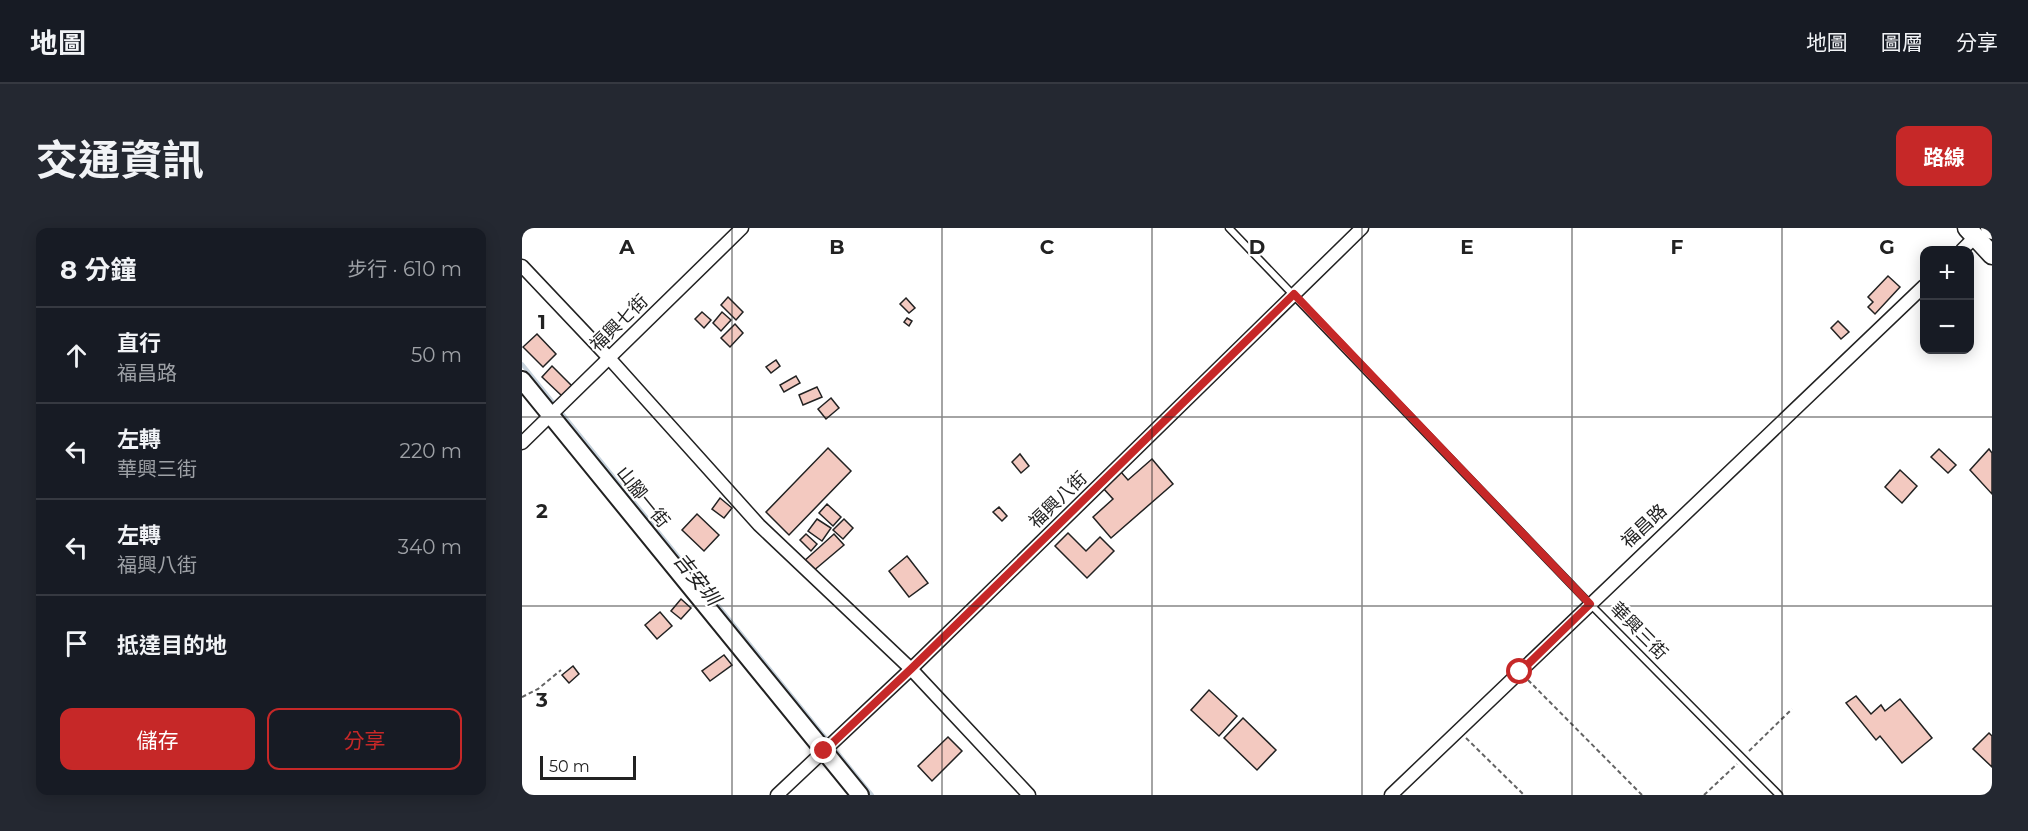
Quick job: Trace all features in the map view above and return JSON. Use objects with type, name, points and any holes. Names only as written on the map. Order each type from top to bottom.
[{"type":"main road","points":[[1981,230],[1992,255]]},
{"type":"street","name":"福興七街","points":[[522,443],[742,228]]},
{"type":"street","name":"福興八街","points":[[777,795],[911,669],[1362,228]]},
{"type":"street","points":[[1966,246],[1981,230]]},
{"type":"street","points":[[522,266],[609,358],[759,525],[911,669],[1029,795]]},
{"type":"street","name":"福昌路","points":[[1391,795],[1920,290]]},
{"type":"street","name":"山腳一街","points":[[522,380],[556,411],[830,746],[860,795]]},
{"type":"lane","name":"華興三街","points":[[1229,228],[1590,604],[1779,795]]},
{"type":"path","points":[[522,698],[538,689],[561,670]]},
{"type":"path","points":[[1520,672],[1642,795]]},
{"type":"path","points":[[1704,795],[1792,709]]},
{"type":"path","points":[[1459,731],[1524,795]]},
{"type":"building","points":[[1888,276],[1900,287],[1875,314],[1868,307],[1873,302],[1868,297]]},
{"type":"building","points":[[728,297],[743,312],[736,320],[721,305]]},
{"type":"building","points":[[906,298],[915,308],[909,313],[900,304]]},
{"type":"building","points":[[702,312],[711,320],[704,328],[695,319]]},
{"type":"building","points":[[722,312],[731,320],[721,331],[713,323]]},
{"type":"building","points":[[907,318],[912,321],[909,326],[904,322]]},
{"type":"building","points":[[1838,321],[1849,332],[1841,339],[1831,328]]},
{"type":"building","points":[[735,324],[743,333],[730,347],[721,338]]},
{"type":"building","points":[[537,334],[556,354],[543,367],[523,347]]},
{"type":"building","points":[[776,360],[780,366],[771,373],[766,367]]},
{"type":"building","points":[[552,366],[572,386],[562,396],[542,377]]},
{"type":"building","points":[[796,376],[800,383],[784,392],[780,385]]},
{"type":"building","points":[[817,387],[822,397],[803,405],[799,395]]},
{"type":"building","points":[[831,398],[839,408],[826,419],[818,409]]},
{"type":"building","points":[[828,448],[851,471],[789,535],[766,512]]},
{"type":"building","points":[[1939,449],[1956,465],[1948,473],[1931,457]]},
{"type":"building","points":[[1989,449],[1992,453],[1992,494],[1970,470]]},
{"type":"building","points":[[1020,454],[1029,466],[1021,473],[1012,462]]},
{"type":"building","points":[[1152,459],[1173,484],[1111,538],[1093,517],[1113,499],[1103,488],[1121,472],[1128,480]]},
{"type":"building","points":[[1900,470],[1917,486],[1902,503],[1885,487]]},
{"type":"building","points":[[720,498],[732,508],[724,518],[712,509]]},
{"type":"building","points":[[827,504],[841,517],[833,526],[819,513]]},
{"type":"building","points":[[999,507],[1007,516],[1002,521],[993,512]]},
{"type":"building","points":[[697,514],[719,535],[704,551],[682,530]]},
{"type":"building","points":[[817,519],[831,528],[822,541],[808,531]]},
{"type":"building","points":[[844,519],[853,528],[843,539],[833,530]]},
{"type":"building","points":[[1068,533],[1086,551],[1100,537],[1114,551],[1087,578],[1055,546]]},
{"type":"building","points":[[806,534],[817,544],[811,551],[800,540]]},
{"type":"building","points":[[834,534],[844,545],[812,572],[803,562]]},
{"type":"building","points":[[907,556],[928,583],[909,597],[889,571]]},
{"type":"building","points":[[681,599],[691,608],[681,619],[671,611]]},
{"type":"building","points":[[660,612],[672,626],[657,639],[645,625]]},
{"type":"building","points":[[724,655],[732,665],[710,681],[702,671]]},
{"type":"building","points":[[573,666],[579,674],[569,683],[562,675]]},
{"type":"building","points":[[1209,690],[1237,716],[1219,736],[1191,710]]},
{"type":"building","points":[[1856,696],[1871,714],[1881,705],[1885,711],[1900,699],[1932,738],[1902,763],[1880,736],[1876,740],[1846,703]]},
{"type":"building","points":[[1243,718],[1276,750],[1257,770],[1224,738]]},
{"type":"building","points":[[1989,733],[1992,736],[1992,767],[1973,749]]},
{"type":"building","points":[[948,737],[962,751],[932,781],[918,766]]},
{"type":"waterway","name":"吉安圳","points":[[522,364],[872,795]]},
{"type":"power","points":[[522,791],[525,795]]},
{"type":"route","points":[[824,751],[911,669],[1294,294],[1590,604],[1520,672]]}]
